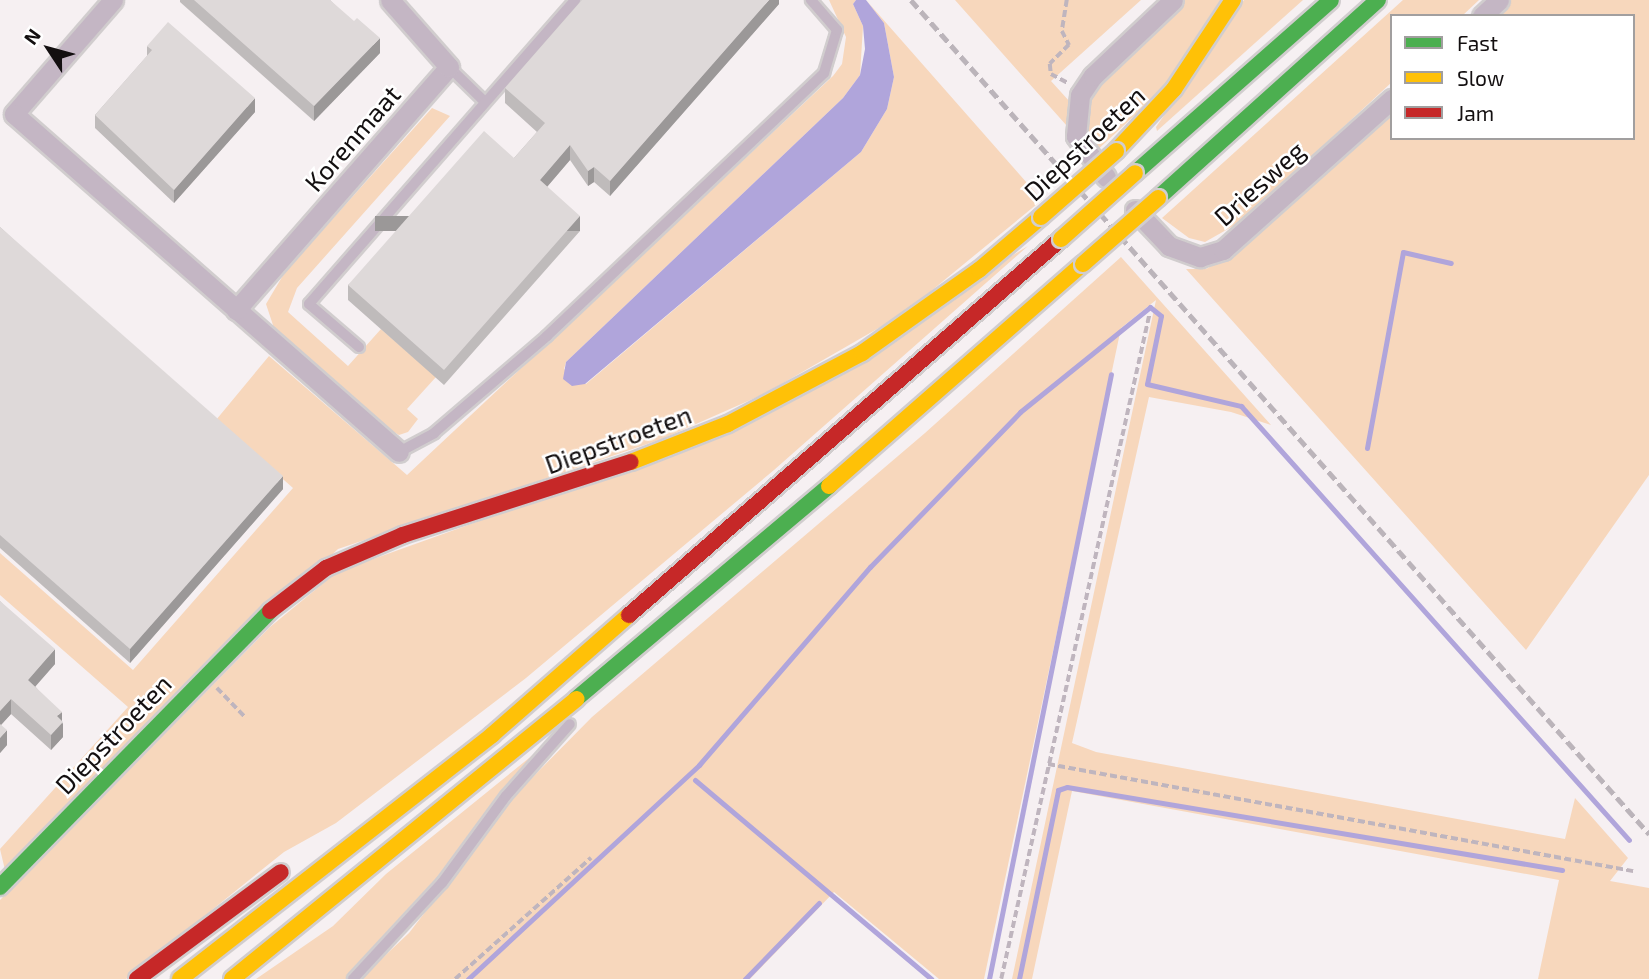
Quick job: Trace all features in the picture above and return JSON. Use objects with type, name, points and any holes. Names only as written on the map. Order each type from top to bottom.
[{"type":"main road","name":"Diepstroeten","points":[[0,887],[261,617],[326,568],[403,535],[661,453],[728,424],[862,353],[979,270],[1116,150],[1174,89],[1233,0]]},
{"type":"main road","points":[[180,979],[353,848],[571,665],[1331,0]]},
{"type":"main road","points":[[232,979],[638,649],[1083,264],[1377,0]]},
{"type":"main road","points":[[411,776],[571,665]]},
{"type":"main road","points":[[137,979],[300,858]]},
{"type":"street","points":[[0,129],[113,0]]},
{"type":"street","points":[[390,0],[449,67]]},
{"type":"street","name":"Driesweg","points":[[1173,0],[1093,76],[1080,95],[1074,126],[1080,146],[1169,246],[1200,257],[1223,250],[1390,101]]},
{"type":"street","points":[[1484,14],[1499,0]]},
{"type":"street","name":"Korenmaat","points":[[236,310],[449,67]]},
{"type":"street","points":[[14,114],[399,452]]},
{"type":"lane","points":[[359,347],[309,304],[575,0]]},
{"type":"lane","points":[[399,452],[434,433],[547,336],[824,73],[837,30],[811,0]]},
{"type":"lane","points":[[449,67],[485,102]]},
{"type":"lane","points":[[353,979],[411,919],[506,796],[638,649]]},
{"type":"path","points":[[1051,74],[1053,57],[1069,45],[1062,31],[1067,0]]},
{"type":"path","points":[[1001,979],[1149,315]]},
{"type":"path","points":[[204,674],[245,717]]},
{"type":"path","points":[[1048,764],[1633,871]]},
{"type":"path","points":[[454,979],[591,858]]},
{"type":"shaded area","points":[[829,0],[856,0],[853,4],[863,26],[860,75],[843,98],[566,362],[564,369],[586,384],[861,152],[887,109],[894,77],[884,23],[866,0],[1042,200],[903,314],[764,394],[662,439],[338,549],[5,870],[0,849],[128,707],[0,595],[0,553],[133,670],[293,488],[216,420],[269,356],[407,475],[833,76],[842,64],[846,37]]},
{"type":"shaded area","points":[[856,0],[866,0],[884,23],[894,77],[887,109],[861,152],[585,384],[572,386],[563,379],[566,362],[843,98],[860,75],[865,49],[863,26],[853,4]]},
{"type":"shaded area","points":[[955,0],[1141,0],[1051,81],[1070,102],[1067,126]]},
{"type":"shaded area","points":[[1181,0],[1223,0],[1162,90],[1093,154],[1081,132],[1083,109],[1098,80],[1157,29]]},
{"type":"shaded area","points":[[1244,0],[1303,0],[1157,131],[1156,127]]},
{"type":"shaded area","points":[[1403,0],[1479,0],[1464,14],[1390,14],[1390,84],[1242,221],[1205,242],[1189,238],[1162,218]]},
{"type":"shaded area","points":[[1511,0],[1649,0],[1649,475],[1526,650],[1186,269],[1206,269],[1240,250],[1390,111],[1390,140],[1635,140],[1635,14],[1495,14]]},
{"type":"shaded area","points":[[432,108],[450,116],[297,288],[288,312],[348,366],[381,329],[436,377],[407,409],[418,419],[408,432],[399,435],[383,426],[276,334],[266,304],[285,272]]},
{"type":"shaded area","points":[[1028,246],[774,470],[526,678],[336,823],[284,852],[126,979],[0,979],[0,900],[270,627],[337,572],[711,438]]},
{"type":"shaded area","points":[[1121,257],[1271,425],[1231,412],[1149,397],[1072,743],[1096,752],[1565,839],[1575,798],[1628,858],[1610,881],[1649,888],[1649,979],[1538,979],[1559,880],[1072,791],[1032,979],[1012,979],[1156,300],[1121,328],[984,979],[939,979],[834,892],[750,979],[360,979],[409,933],[517,793],[592,717],[925,433]]},
{"type":"shaded area","points":[[534,754],[414,908],[346,979],[256,979],[333,926],[386,874]]},
{"type":"building","points":[[194,0],[330,0],[354,21],[357,18],[380,38],[314,106]]},
{"type":"building","points":[[582,0],[769,0],[610,181],[594,167],[588,171],[570,145],[540,180],[580,216],[444,370],[348,285],[484,131],[514,158],[545,123],[505,88]]},
{"type":"building","points":[[168,22],[255,98],[174,190],[95,115],[152,50],[147,46]]},
{"type":"building","points":[[0,227],[283,476],[130,649],[0,535]]},
{"type":"building","points":[[0,601],[55,649],[28,680],[62,712],[57,716],[63,722],[51,735],[11,699],[0,711]]},
{"type":"building","points":[[0,724],[7,730],[0,738]]},
{"type":"waterway","points":[[1367,448],[1403,252],[1451,263]]},
{"type":"waterway","points":[[468,979],[699,765],[870,567],[1020,412],[1150,307],[1161,316],[1147,384],[1241,406],[1629,840]]},
{"type":"waterway","points":[[989,979],[1111,374]]},
{"type":"waterway","points":[[695,780],[931,979]]},
{"type":"waterway","points":[[1019,979],[1058,790],[1067,787],[1562,870]]},
{"type":"waterway","points":[[745,979],[819,903]]},
{"type":"railway","points":[[911,0],[1649,834]]},
{"type":"traffic: fast","points":[[1135,173],[1331,0]]},
{"type":"traffic: fast","points":[[1158,198],[1378,0]]},
{"type":"traffic: fast","points":[[576,699],[829,486]]},
{"type":"traffic: fast","points":[[0,887],[270,611]]},
{"type":"traffic: slow","points":[[1116,151],[1174,89],[1233,0]]},
{"type":"traffic: slow","points":[[1041,217],[1116,151]]},
{"type":"traffic: slow","points":[[1061,239],[1135,173]]},
{"type":"traffic: slow","points":[[1083,264],[1158,198]]},
{"type":"traffic: slow","points":[[631,462],[728,424],[862,353],[979,270],[1041,217]]},
{"type":"traffic: slow","points":[[829,486],[1083,264]]},
{"type":"traffic: slow","points":[[180,979],[492,735],[629,615]]},
{"type":"traffic: slow","points":[[232,979],[576,699]]},
{"type":"traffic: jam","points":[[629,615],[1061,239]]},
{"type":"traffic: jam","points":[[270,611],[326,568],[403,535],[631,462]]},
{"type":"traffic: jam","points":[[137,979],[281,872]]}]
